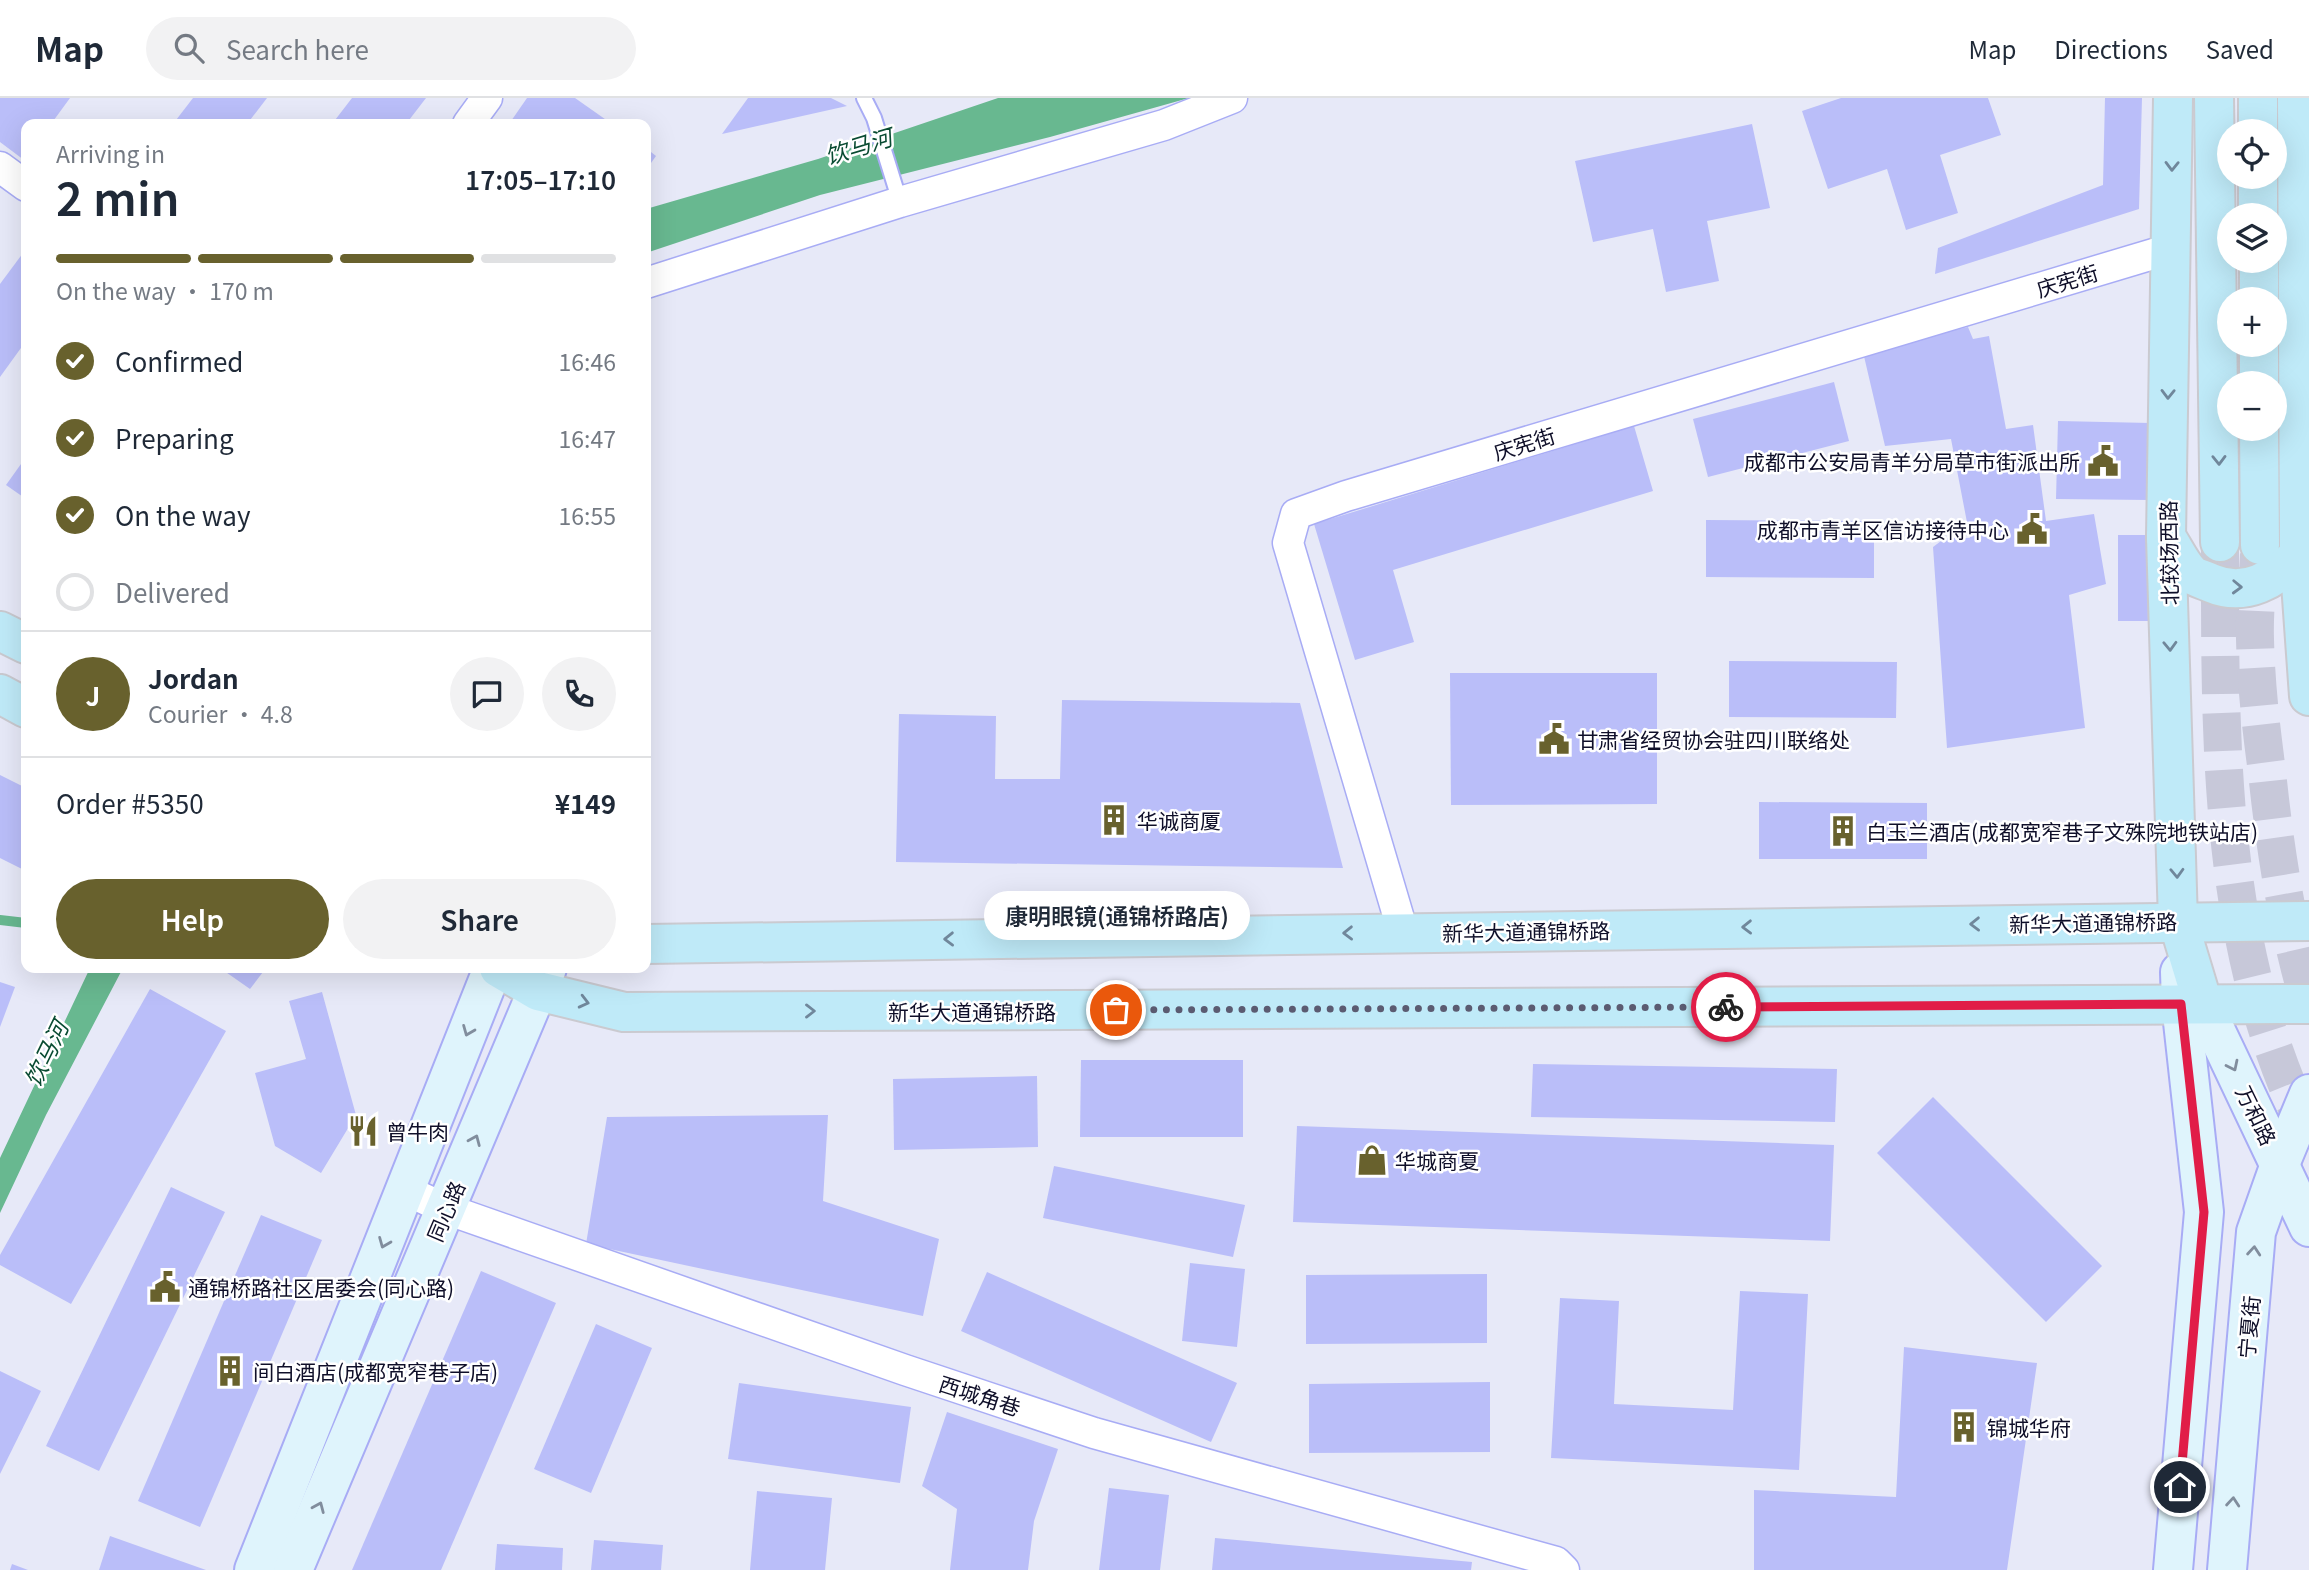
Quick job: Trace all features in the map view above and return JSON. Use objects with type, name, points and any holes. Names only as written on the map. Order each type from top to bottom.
[{"type":"main road","name":"北较场西路","points":[[2173,98],[2166,537],[2178,921],[2192,1004]]},
{"type":"main road","points":[[2214,98],[2221,542]]},
{"type":"main road","points":[[2258,98],[2258,119]]},
{"type":"main road","points":[[2297,98],[2299,555],[2309,696]]},
{"type":"main road","points":[[2259,441],[2260,545]]},
{"type":"main road","points":[[2166,537],[2192,574],[2217,586],[2252,588],[2284,570],[2299,555]]},
{"type":"main road","points":[[0,631],[21,642]]},
{"type":"main road","points":[[0,694],[21,705]]},
{"type":"main road","name":"新华大道通锦桥路","points":[[651,944],[2309,920]]},
{"type":"main road","points":[[254,1570],[491,973]]},
{"type":"main road","name":"新华大道通锦桥路","points":[[519,973],[542,979],[624,1013],[2309,1004]]},
{"type":"main road","name":"同心路","points":[[293,1570],[542,979]]},
{"type":"main road","points":[[2173,1570],[2204,1212],[2192,1004]]},
{"type":"main road","name":"万和路","points":[[2192,1004],[2280,1164],[2309,1227]]},
{"type":"main road","name":"宁夏街","points":[[2227,1570],[2256,1232],[2309,1094]]},
{"type":"street","points":[[471,119],[486,98]]},
{"type":"street","points":[[651,282],[900,202],[1164,125],[1232,98]]},
{"type":"street","points":[[0,167],[21,183]]},
{"type":"street","name":"庆宪街","points":[[1403,933],[1288,543],[1296,514],[1360,492],[2170,249]]},
{"type":"street","name":"西城角巷","points":[[405,1190],[446,1209],[905,1370],[1094,1433],[1556,1562],[1564,1570]]},
{"type":"lane","points":[[864,98],[874,117],[900,202]]},
{"type":"shaded area","points":[[998,98],[1189,98],[1050,137],[820,195],[651,251],[651,208],[818,159]]},
{"type":"shaded area","points":[[88,973],[120,973],[46,1115],[0,1213],[0,1158]]},
{"type":"building","points":[[0,98],[70,98],[55,119],[21,119],[21,158],[0,142]]},
{"type":"building","points":[[193,98],[267,98],[251,119],[177,119]]},
{"type":"building","points":[[352,98],[426,98],[410,119],[336,119]]},
{"type":"building","points":[[527,98],[575,98],[605,119],[512,119]]},
{"type":"building","points":[[748,98],[831,98],[847,106],[722,134]]},
{"type":"building","points":[[1841,98],[1988,98],[2001,135],[1940,155],[1958,213],[1906,230],[1887,169],[1828,189],[1802,111]]},
{"type":"building","points":[[2105,98],[2142,98],[2139,209],[1935,274],[1938,248],[2103,185]]},
{"type":"building","points":[[1752,124],[1770,208],[1707,221],[1719,281],[1666,292],[1653,229],[1593,242],[1575,161]]},
{"type":"building","points":[[21,256],[21,348],[0,377],[0,284]]},
{"type":"building","name":"成都市青羊区信访接待中心","points":[[1968,327],[1973,339],[1989,336],[2006,429],[2033,425],[2046,521],[2094,514],[2106,584],[2069,595],[2085,728],[1947,748],[1933,547],[1945,538],[1970,538],[1951,439],[1885,446],[1863,352]]},
{"type":"building","points":[[1834,382],[1849,441],[1708,477],[1693,419]]},
{"type":"building","name":"成都市公安局青羊分局草市街派出所","points":[[2058,421],[2151,423],[2149,500],[2056,499]]},
{"type":"building","points":[[1634,426],[1653,491],[1393,570],[1414,642],[1355,660],[1314,524]]},
{"type":"building","points":[[21,464],[21,496],[6,485]]},
{"type":"building","points":[[1706,520],[1874,521],[1874,578],[1706,577]]},
{"type":"building","points":[[2118,535],[2147,535],[2148,621],[2118,621]]},
{"type":"building","points":[[1729,661],[1897,662],[1896,718],[1729,717]]},
{"type":"building","name":"甘肃省经贸协会驻四川联络处","points":[[1450,673],[1657,673],[1657,804],[1451,805]]},
{"type":"building","name":"华诚商厦","points":[[1062,700],[1300,703],[1343,868],[896,862],[899,714],[996,716],[995,779],[1060,779]]},
{"type":"building","points":[[0,775],[21,786],[21,868],[0,858]]},
{"type":"building","name":"白玉兰酒店(成都宽窄巷子文殊院地铁站店)","points":[[1759,802],[1927,803],[1927,859],[1759,859]]},
{"type":"building","points":[[227,973],[262,973],[250,989]]},
{"type":"building","points":[[0,982],[15,987],[0,1027]]},
{"type":"building","points":[[150,989],[226,1031],[71,1304],[0,1265],[0,1255]]},
{"type":"building","points":[[322,992],[356,1115],[321,1173],[275,1146],[255,1073],[306,1059],[289,1001]]},
{"type":"building","points":[[1081,1060],[1243,1060],[1243,1137],[1080,1137]]},
{"type":"building","points":[[1533,1064],[1837,1069],[1835,1122],[1531,1117]]},
{"type":"building","points":[[1037,1076],[1038,1147],[894,1150],[893,1079]]},
{"type":"building","points":[[1933,1097],[2102,1266],[2046,1322],[1877,1153]]},
{"type":"building","points":[[828,1115],[823,1201],[939,1239],[923,1316],[586,1244],[607,1117]]},
{"type":"building","points":[[1297,1126],[1834,1145],[1830,1241],[1293,1222]]},
{"type":"building","points":[[1054,1166],[1245,1205],[1233,1257],[1043,1218]]},
{"type":"building","points":[[171,1187],[225,1212],[99,1471],[46,1446]]},
{"type":"building","name":"间白酒店(成都宽窄巷子店)","points":[[261,1215],[322,1240],[200,1527],[138,1501]]},
{"type":"building","points":[[1190,1263],[1245,1269],[1237,1347],[1182,1341]]},
{"type":"building","points":[[481,1271],[556,1303],[441,1570],[352,1570]]},
{"type":"building","points":[[987,1272],[1237,1383],[1211,1442],[961,1331]]},
{"type":"building","points":[[1487,1274],[1487,1343],[1306,1344],[1306,1275]]},
{"type":"building","points":[[1740,1291],[1808,1294],[1799,1470],[1551,1458],[1560,1298],[1619,1301],[1614,1404],[1733,1410]]},
{"type":"building","points":[[596,1324],[652,1348],[591,1493],[534,1469]]},
{"type":"building","name":"锦城华府","points":[[1904,1347],[2037,1363],[2007,1570],[1754,1570],[1754,1490],[1896,1497]]},
{"type":"building","points":[[0,1371],[41,1391],[0,1474]]},
{"type":"building","points":[[1490,1382],[1490,1452],[1309,1453],[1309,1384]]},
{"type":"building","points":[[739,1383],[911,1407],[900,1483],[728,1459]]},
{"type":"building","points":[[947,1412],[1058,1449],[1034,1521],[1028,1570],[950,1570],[957,1509],[922,1486]]},
{"type":"building","points":[[1109,1488],[1169,1495],[1160,1570],[1099,1570]]},
{"type":"building","points":[[757,1491],[832,1498],[825,1570],[750,1570]]},
{"type":"building","points":[[110,1536],[206,1570],[99,1570]]},
{"type":"building","points":[[1215,1538],[1472,1562],[1471,1570],[1212,1570]]},
{"type":"building","points":[[594,1540],[663,1545],[661,1570],[591,1570]]},
{"type":"building","points":[[497,1544],[563,1548],[562,1570],[495,1570]]},
{"type":"building","points":[[12,1564],[28,1570],[10,1570]]},
{"type":"waterway","points":[[0,920],[21,922]]},
{"type":"tunnel","points":[[2220,542],[2224,769],[2240,918],[2256,992],[2279,1063],[2309,1133]]},
{"type":"tunnel","points":[[2259,554],[2255,628],[2261,722],[2283,888],[2309,1002]]},
{"type":"way so far","points":[[1116,1010],[1726,1007]]},
{"type":"place","name":"成都市公安局青羊分局草市街派出所","points":[[2103,461]]},
{"type":"place","name":"成都市青羊区信访接待中心","points":[[2032,529]]},
{"type":"place","name":"甘肃省经贸协会驻四川联络处","points":[[1554,739]]},
{"type":"place","name":"华诚商厦","points":[[1114,820]]},
{"type":"place","name":"白玉兰酒店(成都宽窄巷子文殊院地铁站店)","points":[[1843,831]]},
{"type":"place","name":"康明眼镜(通锦桥路店)","points":[[1116,1010]]},
{"type":"place","name":"曾牛肉","points":[[363,1131]]},
{"type":"place","name":"华城商夏","points":[[1372,1160]]},
{"type":"place","name":"通锦桥路社区居委会(同心路)","points":[[165,1287]]},
{"type":"place","name":"间白酒店(成都宽窄巷子店)","points":[[230,1371]]},
{"type":"place","name":"锦城华府","points":[[1964,1427]]},
{"type":"route","points":[[1726,1007],[2181,1004],[2204,1212],[2180,1487]]},
{"type":"water label","name":"饮马河","points":[[858,145]]},
{"type":"water label","name":"饮马河","points":[[45,1053]]}]
